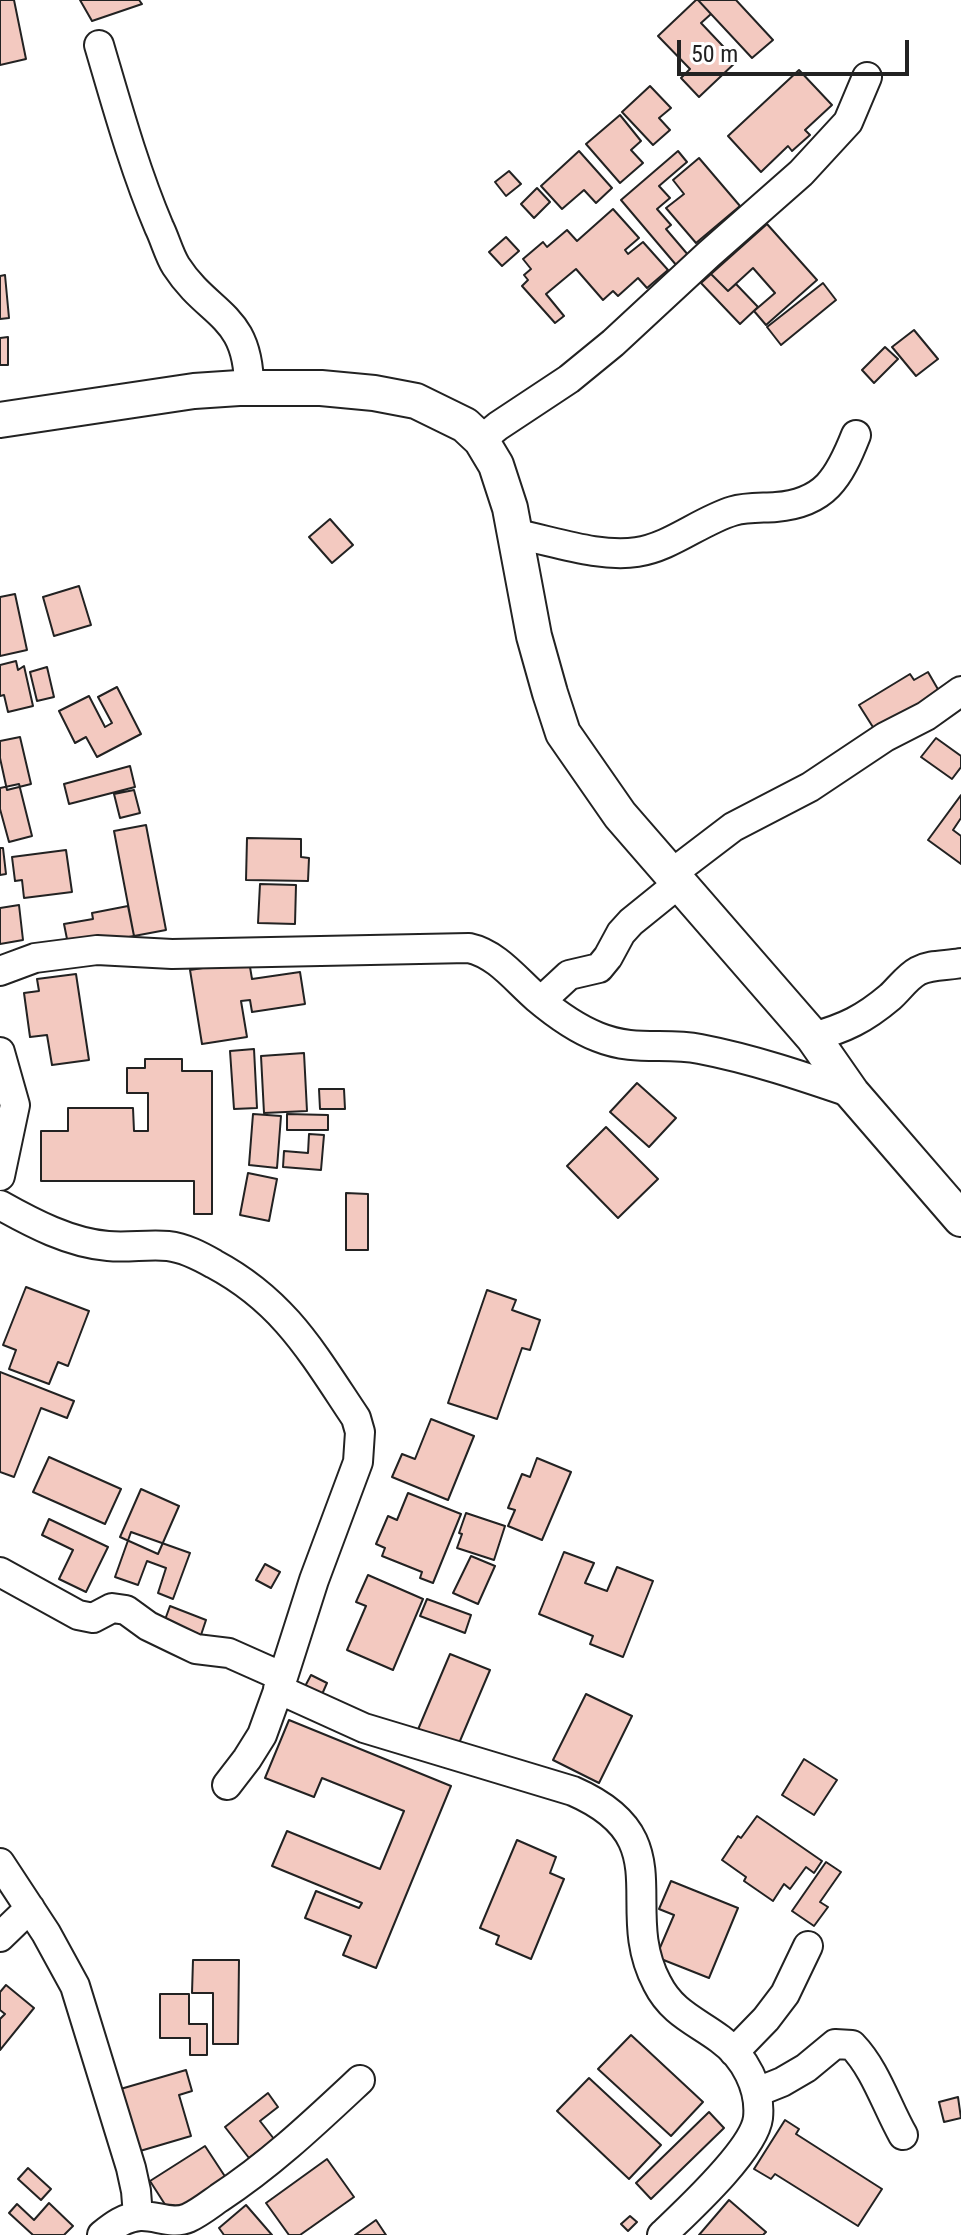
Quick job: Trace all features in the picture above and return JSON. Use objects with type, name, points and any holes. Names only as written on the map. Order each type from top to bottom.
[{"type":"street","points":[[99,45],[138,168],[175,265],[240,336],[249,371],[249,388]]},
{"type":"street","points":[[481,440],[569,379],[613,343],[801,173],[848,122],[867,77]]},
{"type":"street","points":[[0,420],[194,391],[249,388],[374,393],[416,401],[465,425],[481,440],[496,465],[510,508],[534,636],[563,733],[620,815],[813,1037],[852,1093],[961,1219]]},
{"type":"street","points":[[516,534],[597,551],[637,552],[653,548],[736,510],[790,506],[821,494],[845,462],[856,435]]},
{"type":"street","points":[[541,1001],[569,975],[599,968],[631,922],[733,827],[810,787],[961,691]]},
{"type":"street","points":[[0,971],[35,958],[97,950],[172,954],[469,948],[495,959],[555,1013],[580,1029],[614,1043],[634,1047],[696,1048],[759,1062],[852,1093]]},
{"type":"street","points":[[813,1037],[860,1020],[917,972],[929,967],[961,963]]},
{"type":"street","points":[[0,1052],[15,1105],[0,1176]]},
{"type":"street","points":[[0,1205],[35,1224],[89,1243],[119,1247],[170,1246],[223,1269],[276,1308],[300,1335],[356,1418],[360,1432],[358,1462],[262,1735],[227,1785]]},
{"type":"street","points":[[0,1572],[78,1615],[93,1618],[112,1608],[126,1610],[163,1634],[196,1649],[229,1653],[364,1728],[573,1791],[596,1803],[625,1826],[638,1852],[643,1890],[644,1947],[658,1986],[675,2008],[722,2040],[734,2052],[748,2069],[757,2092],[758,2122],[748,2141],[730,2166],[662,2235]]},
{"type":"street","points":[[0,1863],[75,1986],[131,2168],[138,2216]]},
{"type":"street","points":[[0,1937],[30,1908]]},
{"type":"street","points":[[734,2052],[785,1994],[808,1946]]},
{"type":"street","points":[[757,2092],[806,2068],[835,2044],[852,2045],[871,2069],[903,2135]]},
{"type":"street","points":[[102,2235],[119,2223],[138,2216],[183,2220],[200,2211],[243,2183],[360,2080]]},
{"type":"building","points":[[0,0],[14,0],[26,59],[0,65]]},
{"type":"building","points":[[80,0],[139,0],[142,4],[92,21]]},
{"type":"building","points":[[696,0],[711,14],[701,23],[737,61],[699,97],[681,78],[690,69],[658,36]]},
{"type":"building","points":[[698,0],[736,0],[773,40],[752,58]]},
{"type":"building","points":[[799,70],[832,105],[805,130],[810,135],[792,151],[788,146],[761,172],[728,136]]},
{"type":"building","points":[[650,86],[671,108],[659,118],[670,130],[653,145],[622,112]]},
{"type":"building","points":[[620,115],[641,141],[631,150],[643,163],[620,183],[586,144]]},
{"type":"building","points":[[579,151],[612,188],[596,203],[584,190],[562,209],[541,186]]},
{"type":"building","points":[[678,151],[687,162],[659,186],[670,198],[657,209],[671,225],[666,229],[689,256],[677,266],[621,200]]},
{"type":"building","points":[[699,158],[740,206],[696,243],[666,208],[684,194],[673,180]]},
{"type":"building","points":[[509,171],[521,184],[506,196],[495,182]]},
{"type":"building","points":[[537,188],[550,202],[534,218],[521,204]]},
{"type":"building","points":[[613,209],[639,238],[625,250],[628,254],[643,242],[668,270],[647,288],[638,278],[618,296],[613,291],[603,300],[576,269],[546,294],[564,316],[555,323],[522,286],[528,280],[524,275],[531,269],[523,259],[543,242],[547,247],[567,230],[577,241]]},
{"type":"building","points":[[767,224],[817,280],[766,325],[754,311],[775,293],[753,268],[728,291],[711,274]]},
{"type":"building","points":[[506,237],[519,251],[502,266],[489,252]]},
{"type":"building","points":[[711,274],[728,291],[736,284],[758,307],[740,324],[701,283]]},
{"type":"building","points":[[5,275],[9,318],[0,319],[0,276]]},
{"type":"building","points":[[823,283],[836,300],[781,345],[767,327]]},
{"type":"building","points":[[914,330],[938,359],[916,376],[892,347]]},
{"type":"building","points":[[8,337],[8,365],[0,365],[0,338]]},
{"type":"building","points":[[885,347],[898,359],[874,383],[862,370]]},
{"type":"building","points":[[330,519],[353,545],[332,563],[309,537]]},
{"type":"building","points":[[79,586],[91,625],[54,636],[43,597]]},
{"type":"building","points":[[15,594],[27,650],[0,656],[0,597]]},
{"type":"building","points":[[16,661],[18,670],[24,666],[33,706],[8,712],[4,695],[0,696],[0,665]]},
{"type":"building","points":[[47,667],[54,697],[37,701],[30,672]]},
{"type":"building","points":[[928,672],[943,698],[883,743],[859,705],[910,674],[914,680]]},
{"type":"building","points":[[117,687],[141,734],[97,757],[86,737],[75,743],[59,711],[89,696],[105,727],[112,723],[98,697]]},
{"type":"building","points":[[20,737],[31,784],[7,790],[0,758],[0,741]]},
{"type":"building","points":[[936,738],[961,756],[961,767],[952,779],[921,757]]},
{"type":"building","points":[[130,766],[135,787],[69,804],[64,784]]},
{"type":"building","points":[[19,784],[32,836],[9,842],[0,809],[0,788]]},
{"type":"building","points":[[134,790],[140,813],[120,818],[114,794]]},
{"type":"building","points":[[961,795],[961,818],[953,830],[961,836],[961,864],[928,840]]},
{"type":"building","points":[[146,825],[166,930],[134,936],[114,831]]},
{"type":"building","points":[[247,838],[301,839],[301,857],[309,858],[308,881],[246,880]]},
{"type":"building","points":[[0,848],[3,848],[6,874],[0,875]]},
{"type":"building","points":[[66,850],[72,892],[24,898],[22,880],[15,881],[12,857]]},
{"type":"building","points":[[260,884],[296,885],[295,924],[258,923]]},
{"type":"building","points":[[19,905],[23,940],[0,944],[0,908]]},
{"type":"building","points":[[128,906],[134,936],[69,949],[64,924],[93,919],[92,913]]},
{"type":"building","points":[[248,955],[252,979],[300,972],[305,1004],[252,1012],[250,1000],[241,1001],[247,1037],[202,1044],[190,970],[228,964]]},
{"type":"building","points":[[76,974],[89,1060],[52,1065],[47,1035],[30,1037],[24,993],[39,991],[37,979]]},
{"type":"building","points":[[254,1049],[257,1108],[234,1109],[230,1051]]},
{"type":"building","points":[[304,1053],[307,1111],[264,1113],[261,1056]]},
{"type":"building","points":[[145,1059],[182,1059],[182,1071],[212,1071],[212,1214],[194,1214],[194,1181],[41,1181],[41,1131],[68,1131],[68,1108],[133,1108],[134,1131],[148,1131],[148,1093],[127,1093],[127,1068],[145,1068]]},
{"type":"building","points":[[637,1083],[676,1118],[649,1147],[610,1112]]},
{"type":"building","points":[[319,1089],[344,1089],[345,1109],[320,1109]]},
{"type":"building","points":[[253,1114],[281,1116],[277,1168],[249,1165]]},
{"type":"building","points":[[287,1114],[328,1115],[328,1130],[287,1130]]},
{"type":"building","points":[[606,1127],[658,1179],[618,1218],[567,1166]]},
{"type":"building","points":[[309,1134],[324,1135],[321,1170],[283,1167],[284,1151],[308,1153]]},
{"type":"building","points":[[248,1173],[277,1179],[269,1221],[240,1215]]},
{"type":"building","points":[[346,1193],[368,1194],[368,1250],[346,1250]]},
{"type":"building","points":[[26,1287],[89,1311],[68,1366],[58,1362],[49,1384],[9,1369],[16,1350],[3,1345]]},
{"type":"building","points":[[487,1290],[516,1300],[512,1310],[540,1320],[530,1350],[522,1348],[497,1419],[448,1403]]},
{"type":"building","points":[[0,1372],[74,1401],[67,1418],[41,1408],[14,1477],[0,1472]]},
{"type":"building","points":[[431,1419],[474,1436],[448,1500],[392,1477],[402,1454],[415,1459]]},
{"type":"building","points":[[49,1457],[121,1489],[105,1524],[33,1492]]},
{"type":"building","points":[[537,1458],[571,1472],[542,1540],[508,1526],[515,1510],[508,1508],[522,1474],[530,1477]]},
{"type":"building","points":[[141,1489],[179,1506],[158,1554],[120,1537]]},
{"type":"building","points":[[408,1493],[461,1514],[433,1583],[420,1578],[422,1572],[382,1556],[385,1548],[376,1544],[388,1516],[397,1520]]},
{"type":"building","points":[[466,1513],[505,1526],[494,1560],[457,1548]]},
{"type":"building","points":[[49,1519],[108,1547],[86,1592],[59,1579],[73,1550],[42,1535]]},
{"type":"building","points":[[131,1532],[190,1553],[173,1599],[158,1593],[166,1568],[147,1561],[138,1585],[115,1577]]},
{"type":"building","points":[[564,1552],[594,1563],[585,1583],[607,1591],[617,1567],[653,1581],[623,1657],[590,1644],[593,1636],[539,1614]]},
{"type":"building","points":[[471,1556],[495,1566],[478,1604],[453,1593]]},
{"type":"building","points":[[265,1564],[280,1572],[271,1588],[256,1580]]},
{"type":"building","points":[[368,1575],[423,1599],[393,1670],[347,1650],[366,1606],[356,1602]]},
{"type":"building","points":[[427,1599],[471,1615],[465,1633],[420,1616]]},
{"type":"building","points":[[170,1606],[206,1620],[199,1641],[162,1628]]},
{"type":"building","points":[[450,1654],[490,1670],[454,1755],[414,1739]]},
{"type":"building","points":[[311,1675],[327,1683],[319,1701],[302,1692]]},
{"type":"building","points":[[586,1694],[632,1716],[599,1783],[553,1760]]},
{"type":"building","points":[[289,1720],[451,1786],[376,1968],[343,1955],[351,1936],[305,1918],[316,1891],[359,1908],[362,1903],[272,1866],[287,1831],[380,1869],[404,1811],[322,1778],[314,1797],[265,1778]]},
{"type":"building","points":[[804,1759],[837,1780],[814,1815],[782,1795]]},
{"type":"building","points":[[757,1816],[822,1861],[814,1873],[806,1867],[790,1889],[784,1884],[773,1901],[744,1881],[746,1877],[722,1860],[738,1836],[741,1838]]},
{"type":"building","points":[[517,1840],[556,1857],[550,1873],[564,1879],[531,1959],[496,1944],[499,1936],[480,1928]]},
{"type":"building","points":[[826,1862],[841,1872],[820,1902],[828,1907],[814,1926],[792,1911]]},
{"type":"building","points":[[671,1881],[738,1908],[709,1978],[656,1957],[674,1915],[659,1909]]},
{"type":"building","points":[[193,1960],[239,1960],[238,2044],[213,2044],[213,1993],[192,1993]]},
{"type":"building","points":[[6,1985],[34,2008],[0,2050],[0,2019],[5,2014],[0,2010],[0,1992]]},
{"type":"building","points":[[160,1994],[189,1994],[189,2024],[207,2024],[207,2055],[190,2055],[190,2038],[160,2038]]},
{"type":"building","points":[[631,2035],[703,2102],[671,2136],[598,2069]]},
{"type":"building","points":[[186,2070],[192,2091],[179,2095],[191,2136],[140,2151],[117,2090]]},
{"type":"building","points":[[589,2078],[661,2145],[629,2179],[557,2111]]},
{"type":"building","points":[[268,2093],[278,2107],[260,2121],[274,2139],[249,2158],[225,2127]]},
{"type":"building","points":[[958,2097],[961,2118],[944,2122],[939,2102]]},
{"type":"building","points":[[709,2112],[724,2128],[651,2199],[636,2183]]},
{"type":"building","points":[[785,2120],[799,2129],[796,2134],[882,2189],[858,2226],[775,2174],[771,2179],[754,2169]]},
{"type":"building","points":[[205,2146],[228,2181],[173,2217],[150,2181]]},
{"type":"building","points":[[327,2159],[354,2197],[300,2235],[289,2235],[266,2203]]},
{"type":"building","points":[[28,2168],[51,2189],[41,2200],[18,2179]]},
{"type":"building","points":[[729,2200],[766,2232],[763,2235],[699,2235]]},
{"type":"building","points":[[49,2203],[73,2226],[64,2235],[33,2235],[9,2213],[17,2204],[34,2220]]},
{"type":"building","points":[[246,2205],[272,2235],[224,2235],[219,2228]]},
{"type":"building","points":[[630,2216],[637,2222],[628,2231],[621,2224]]},
{"type":"building","points":[[376,2220],[386,2235],[355,2235]]}]
